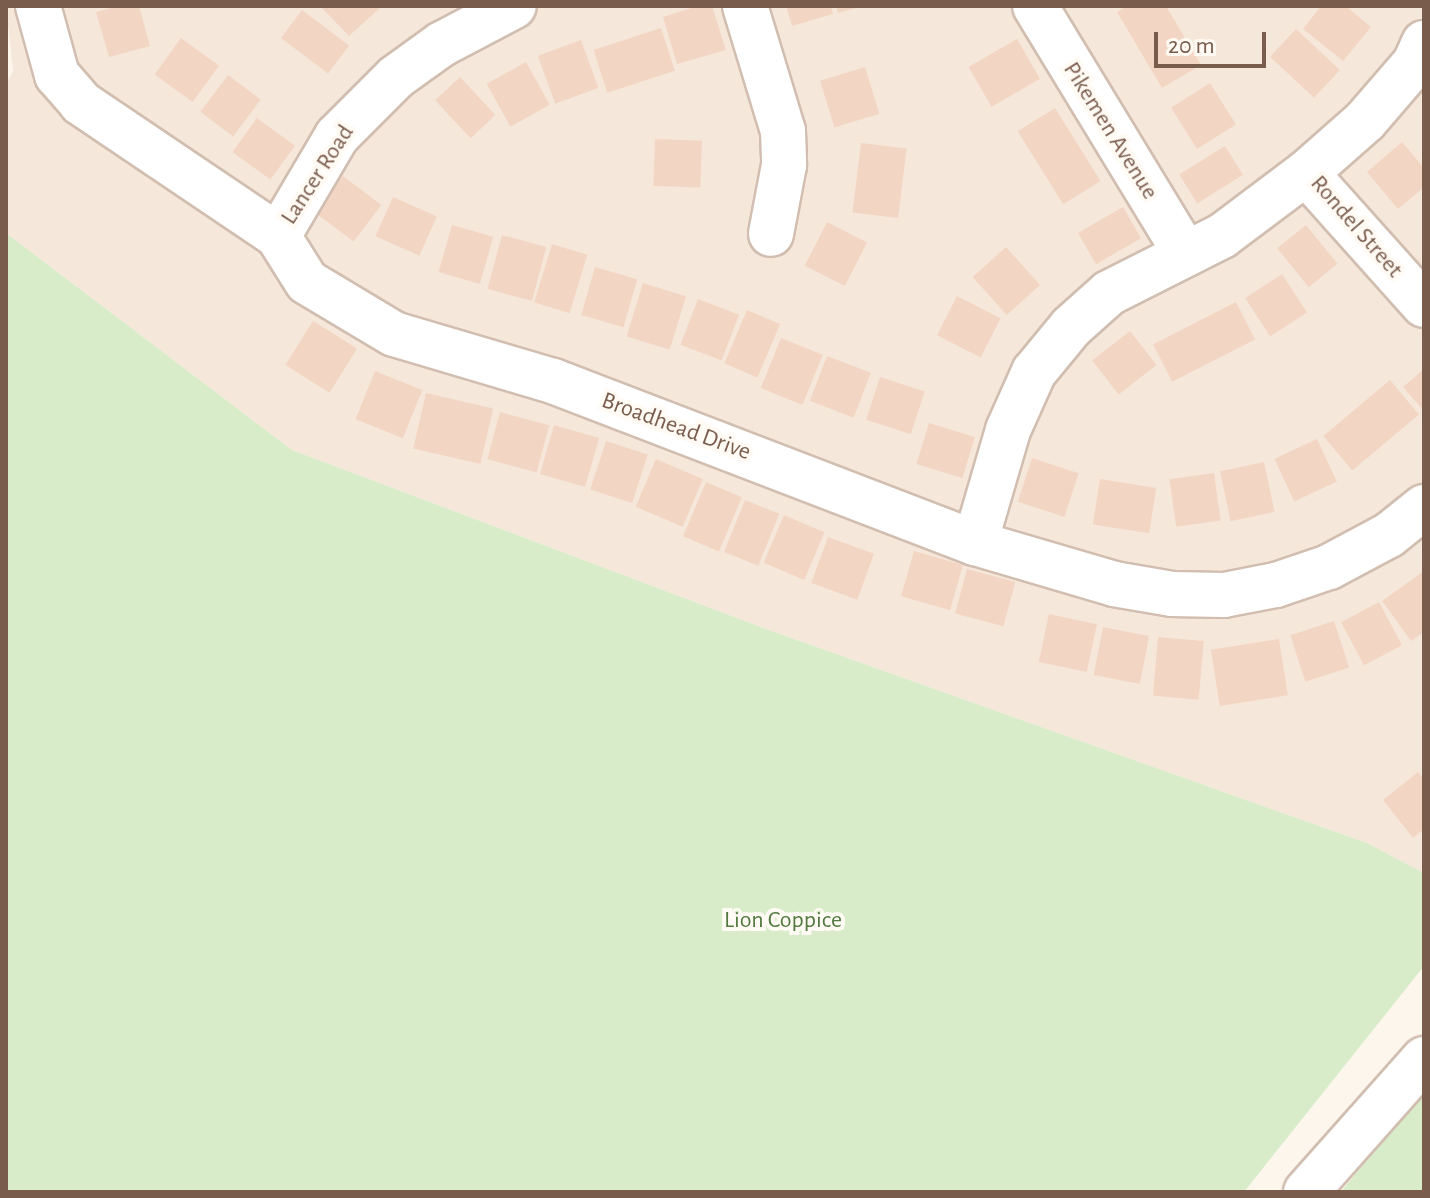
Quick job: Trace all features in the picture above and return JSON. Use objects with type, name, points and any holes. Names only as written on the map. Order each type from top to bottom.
[{"type":"street","name":"Broadhead Drive","points":[[38,6],[57,75],[81,103],[278,236],[307,282],[394,334],[553,381],[975,543],[1114,584],[1172,594],[1224,595],[1276,585],[1329,567],[1389,535],[1424,507]]},
{"type":"street","name":"Lancer Road","points":[[278,236],[337,136],[396,77],[442,44],[514,6]]},
{"type":"street","points":[[745,6],[783,131],[784,165],[771,234]]},
{"type":"street","name":"Pikemen Avenue","points":[[1035,6],[1186,254]]},
{"type":"street","name":"Rondel Street","points":[[1424,43],[1415,63],[1365,121],[1306,173],[1424,305]]},
{"type":"street","points":[[975,543],[1008,430],[1034,372],[1071,327],[1109,293],[1222,236],[1306,173]]},
{"type":"street","points":[[1306,1192],[1424,1059]]},
{"type":"shaded area","points":[[6,6],[1424,6],[1424,873],[1367,843],[766,629],[292,450],[6,233],[6,84],[13,71]]},
{"type":"green space","name":"Lion Coppice","points":[[6,233],[292,450],[766,629],[1367,843],[1424,873],[1424,966],[1244,1192],[6,1192]]},
{"type":"green space","points":[[1424,1093],[1424,1192],[1341,1192],[1393,1127]]},
{"type":"building","points":[[118,6],[139,6],[150,46],[109,57],[96,12]]},
{"type":"building","points":[[320,6],[382,6],[349,36]]},
{"type":"building","points":[[698,6],[712,6],[726,50],[677,64],[663,17]]},
{"type":"building","points":[[786,6],[831,6],[833,14],[792,26]]},
{"type":"building","points":[[836,6],[860,6],[860,7],[838,13]]},
{"type":"building","points":[[1127,6],[1166,6],[1201,65],[1162,88],[1117,12]]},
{"type":"building","points":[[1321,6],[1346,6],[1371,27],[1343,61],[1303,29]]},
{"type":"building","points":[[302,10],[349,46],[328,73],[281,38]]},
{"type":"building","points":[[661,28],[675,71],[607,93],[593,50]]},
{"type":"building","points":[[1296,29],[1340,70],[1314,98],[1270,57]]},
{"type":"building","points":[[181,38],[219,66],[193,102],[155,74]]},
{"type":"building","points":[[1017,39],[1040,79],[992,107],[969,67]]},
{"type":"building","points":[[581,40],[598,88],[555,104],[538,56]]},
{"type":"building","points":[[526,62],[550,105],[510,127],[487,84]]},
{"type":"building","points":[[865,67],[879,114],[834,128],[820,81]]},
{"type":"building","points":[[228,75],[261,100],[233,136],[200,112]]},
{"type":"building","points":[[460,77],[495,115],[471,138],[435,100]]},
{"type":"building","points":[[1210,83],[1236,125],[1197,149],[1171,107]]},
{"type":"building","points":[[1055,108],[1101,181],[1063,204],[1018,131]]},
{"type":"building","points":[[257,118],[295,146],[270,180],[232,152]]},
{"type":"building","points":[[655,139],[702,141],[700,188],[653,186]]},
{"type":"building","points":[[1402,142],[1424,168],[1424,187],[1398,209],[1367,172]]},
{"type":"building","points":[[861,143],[907,149],[898,218],[852,212]]},
{"type":"building","points":[[1225,146],[1243,175],[1197,203],[1179,175]]},
{"type":"building","points":[[343,176],[381,205],[354,242],[315,213]]},
{"type":"building","points":[[393,197],[437,217],[419,256],[376,236]]},
{"type":"building","points":[[1123,207],[1141,238],[1096,264],[1078,233]]},
{"type":"building","points":[[827,222],[867,242],[845,286],[805,266]]},
{"type":"building","points":[[452,225],[493,237],[480,284],[438,272]]},
{"type":"building","points":[[1306,225],[1337,264],[1309,287],[1277,248]]},
{"type":"building","points":[[502,235],[546,247],[532,301],[488,289]]},
{"type":"building","points":[[552,244],[587,255],[570,313],[534,302]]},
{"type":"building","points":[[1006,247],[1040,285],[1007,315],[973,277]]},
{"type":"building","points":[[595,267],[637,279],[624,327],[581,315]]},
{"type":"building","points":[[1282,274],[1307,313],[1270,337],[1245,298]]},
{"type":"building","points":[[643,283],[686,296],[670,350],[627,337]]},
{"type":"building","points":[[957,296],[1001,318],[981,357],[937,335]]},
{"type":"building","points":[[698,299],[739,315],[722,361],[680,345]]},
{"type":"building","points":[[1236,302],[1255,339],[1172,382],[1153,344]]},
{"type":"building","points":[[747,310],[780,324],[757,377],[724,363]]},
{"type":"building","points":[[313,321],[357,349],[330,393],[285,365]]},
{"type":"building","points":[[1130,331],[1156,365],[1119,394],[1092,361]]},
{"type":"building","points":[[781,338],[823,355],[802,405],[761,388]]},
{"type":"building","points":[[827,356],[871,373],[854,418],[810,401]]},
{"type":"building","points":[[1424,369],[1424,411],[1403,387]]},
{"type":"building","points":[[375,371],[422,390],[403,438],[356,419]]},
{"type":"building","points":[[880,377],[925,392],[911,434],[866,420]]},
{"type":"building","points":[[1390,380],[1419,414],[1352,470],[1323,436]]},
{"type":"building","points":[[426,393],[493,409],[480,464],[413,449]]},
{"type":"building","points":[[500,412],[549,425],[537,473],[487,459]]},
{"type":"building","points":[[929,423],[975,437],[962,478],[916,464]]},
{"type":"building","points":[[554,425],[599,438],[585,487],[540,474]]},
{"type":"building","points":[[1317,439],[1337,482],[1294,501],[1274,459]]},
{"type":"building","points":[[606,441],[648,455],[632,503],[590,490]]},
{"type":"building","points":[[1032,458],[1079,473],[1064,517],[1018,502]]},
{"type":"building","points":[[656,459],[703,479],[683,527],[636,507]]},
{"type":"building","points":[[1264,462],[1275,512],[1231,521],[1220,471]]},
{"type":"building","points":[[1214,473],[1221,521],[1176,527],[1169,479]]},
{"type":"building","points":[[1100,479],[1156,488],[1149,533],[1093,524]]},
{"type":"building","points":[[706,482],[742,497],[719,552],[683,536]]},
{"type":"building","points":[[745,500],[779,514],[758,566],[724,552]]},
{"type":"building","points":[[784,515],[825,532],[804,580],[764,563]]},
{"type":"building","points":[[828,537],[874,554],[857,600],[811,583]]},
{"type":"building","points":[[914,551],[963,565],[950,610],[901,596]]},
{"type":"building","points":[[967,569],[1015,582],[1003,626],[955,613]]},
{"type":"building","points":[[1424,571],[1424,632],[1411,641],[1382,601]]},
{"type":"building","points":[[1379,602],[1402,645],[1364,665],[1341,622]]},
{"type":"building","points":[[1049,614],[1097,624],[1087,672],[1039,662]]},
{"type":"building","points":[[1334,621],[1349,668],[1305,682],[1290,635]]},
{"type":"building","points":[[1103,627],[1149,636],[1140,684],[1094,675]]},
{"type":"building","points":[[1158,637],[1204,641],[1199,700],[1153,696]]},
{"type":"building","points":[[1279,639],[1288,695],[1220,706],[1211,650]]},
{"type":"building","points":[[1418,772],[1424,780],[1424,829],[1413,838],[1383,800]]}]
